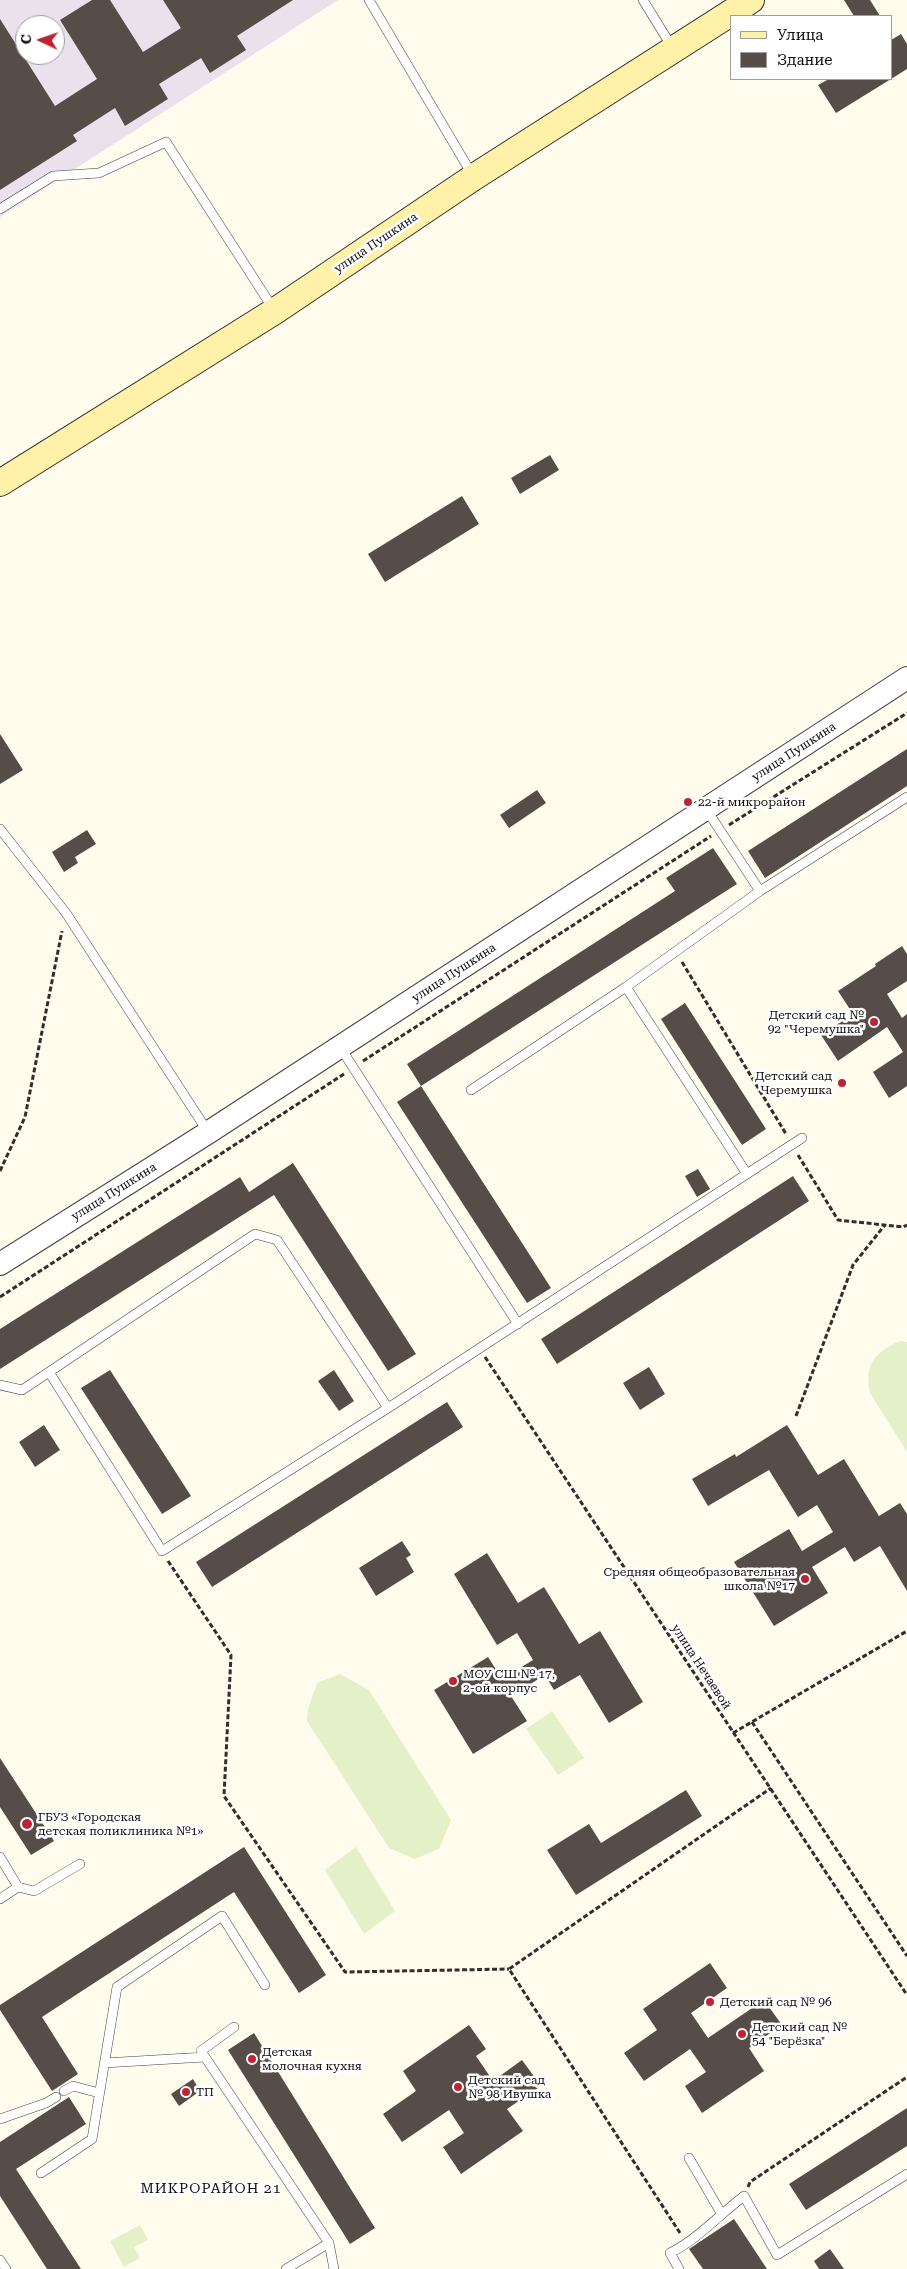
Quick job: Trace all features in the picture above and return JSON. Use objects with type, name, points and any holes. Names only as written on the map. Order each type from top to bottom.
[{"type":"main road","name":"улица Пушкина","points":[[0,483],[275,311],[474,177],[751,0]]},
{"type":"street","name":"улица Пушкина","points":[[0,1264],[340,1047],[907,678]]},
{"type":"lane","points":[[369,0],[474,177]]},
{"type":"lane","points":[[643,0],[674,49]]},
{"type":"lane","points":[[0,210],[53,176],[99,173],[166,142],[275,311]]},
{"type":"lane","points":[[471,1090],[676,953],[760,891],[907,797]]},
{"type":"lane","points":[[706,809],[760,891]]},
{"type":"lane","points":[[0,829],[66,913],[208,1132]]},
{"type":"lane","points":[[626,987],[747,1174]]},
{"type":"lane","points":[[340,1047],[518,1324]]},
{"type":"lane","points":[[49,1372],[162,1551],[480,1349],[802,1138]]},
{"type":"lane","points":[[0,1385],[22,1390],[255,1234],[277,1240],[388,1408]]},
{"type":"lane","points":[[0,1857],[18,1887],[34,1892],[80,1864]]},
{"type":"lane","points":[[0,1899],[18,1887]]},
{"type":"lane","points":[[41,2173],[92,2139],[117,1987],[222,1916],[265,1985]]},
{"type":"lane","points":[[234,2027],[201,2051],[329,2243],[334,2269]]},
{"type":"lane","points":[[104,2063],[205,2057]]},
{"type":"lane","points":[[0,2118],[46,2103],[73,2086],[99,2093]]},
{"type":"lane","points":[[689,2158],[721,2213]]},
{"type":"lane","points":[[679,2269],[670,2253],[687,2244],[721,2213],[744,2196],[777,2255],[907,2174]]},
{"type":"lane","points":[[286,2269],[329,2243]]},
{"type":"lane","points":[[0,2260],[6,2269]]},
{"type":"path","points":[[0,1297],[720,830],[907,713]]},
{"type":"path","points":[[0,1171],[25,1117],[66,913]]},
{"type":"path","points":[[676,953],[838,1220],[903,1227],[907,1225]]},
{"type":"path","points":[[796,1416],[853,1265],[884,1225]]},
{"type":"path","name":"улица Нечаевой","points":[[480,1349],[907,1994]]},
{"type":"path","points":[[162,1551],[231,1655],[224,1796],[345,1972],[509,1969],[770,1788]]},
{"type":"path","points":[[734,1732],[907,1631]]},
{"type":"path","points":[[752,1722],[907,1956]]},
{"type":"path","points":[[509,1969],[687,2244]]},
{"type":"path","points":[[744,2196],[750,2182],[907,2077]]},
{"type":"shaded area","points":[[0,0],[338,0],[0,217]]},
{"type":"green space","points":[[900,1341],[907,1342],[907,1452],[870,1393],[869,1383],[870,1367],[873,1360],[891,1345]]},
{"type":"green space","points":[[340,1674],[369,1690],[451,1820],[439,1849],[415,1859],[389,1848],[307,1721],[308,1709],[317,1683]]},
{"type":"green space","points":[[552,1711],[584,1758],[558,1775],[526,1729]]},
{"type":"green space","points":[[356,1847],[395,1911],[364,1934],[325,1870]]},
{"type":"green space","points":[[140,2225],[148,2240],[134,2247],[140,2258],[124,2267],[110,2241]]},
{"type":"building","points":[[92,0],[110,0],[143,52],[181,28],[163,0],[293,0],[237,36],[246,50],[210,73],[201,58],[159,84],[168,99],[125,126],[115,108],[73,135],[77,141],[0,190],[0,19],[15,43],[15,65],[29,65],[55,106],[97,79],[65,28],[65,17]]},
{"type":"building","points":[[844,0],[870,0],[879,15],[853,15]]},
{"type":"building","points":[[901,34],[907,44],[907,69],[892,78],[892,39]]},
{"type":"building","points":[[827,80],[889,80],[836,113],[818,85]]},
{"type":"building","points":[[550,455],[559,470],[520,494],[511,478]]},
{"type":"building","points":[[462,496],[479,524],[385,582],[368,554]]},
{"type":"building","points":[[0,734],[23,770],[0,784]]},
{"type":"building","points":[[907,749],[907,786],[765,878],[748,851]]},
{"type":"building","points":[[537,790],[546,803],[509,828],[500,815]]},
{"type":"building","points":[[87,830],[96,844],[75,857],[78,863],[64,872],[52,852]]},
{"type":"building","points":[[713,848],[737,884],[421,1086],[407,1064],[675,891],[666,878]]},
{"type":"building","name":"Детский сад № 92 \"Черемушка\"","points":[[902,946],[907,954],[907,981],[887,994],[902,1018],[907,1014],[907,1086],[889,1098],[873,1072],[903,1052],[887,1027],[838,1061],[821,1035],[853,1014],[838,991]]},
{"type":"building","points":[[685,1003],[766,1129],[742,1145],[661,1019]]},
{"type":"building","points":[[421,1086],[551,1288],[527,1303],[397,1102]]},
{"type":"building","points":[[293,1163],[416,1354],[388,1371],[274,1195],[0,1369],[0,1329],[240,1177],[249,1192]]},
{"type":"building","points":[[698,1169],[710,1189],[697,1197],[685,1176]]},
{"type":"building","points":[[793,1176],[809,1201],[557,1364],[541,1339]]},
{"type":"building","points":[[649,1367],[665,1394],[640,1410],[623,1383]]},
{"type":"building","points":[[110,1370],[191,1496],[162,1514],[81,1388]]},
{"type":"building","points":[[334,1370],[354,1401],[339,1411],[318,1381]]},
{"type":"building","points":[[447,1402],[463,1427],[212,1587],[196,1562]]},
{"type":"building","points":[[44,1425],[60,1450],[35,1467],[19,1442]]},
{"type":"building","points":[[787,1425],[818,1475],[844,1459],[879,1516],[900,1503],[907,1514],[907,1591],[880,1546],[854,1562],[845,1547],[812,1567],[828,1593],[774,1626],[734,1562],[789,1529],[802,1551],[833,1532],[817,1505],[798,1517],[769,1470],[708,1506],[692,1479],[735,1454],[736,1457]]},
{"type":"building","points":[[402,1541],[411,1555],[406,1558],[414,1572],[376,1596],[359,1568]]},
{"type":"building","points":[[487,1553],[518,1603],[544,1587],[579,1644],[600,1631],[643,1702],[609,1723],[580,1675],[554,1690],[545,1675],[511,1696],[527,1721],[473,1754],[434,1690],[488,1657],[502,1679],[533,1660],[517,1633],[497,1645],[454,1574]]},
{"type":"building","name":"ГБУЗ «Городская детская поликлиника №1»","points":[[0,1758],[54,1841],[31,1855],[0,1807]]},
{"type":"building","points":[[686,1790],[702,1816],[576,1895],[547,1850],[589,1824],[601,1843]]},
{"type":"building","points":[[244,1847],[326,1975],[299,1993],[234,1892],[42,2017],[78,2074],[52,2091],[0,2010],[0,2005]]},
{"type":"building","name":"Детский сад № 54 \"Берёзка\"","points":[[710,1963],[727,1988],[691,2013],[708,2038],[764,2000],[782,2025],[749,2048],[764,2071],[702,2113],[685,2086],[706,2072],[690,2049],[644,2081],[624,2053],[657,2030],[643,2009]]},
{"type":"building","points":[[469,2025],[486,2049],[476,2056],[493,2081],[522,2060],[541,2086],[507,2109],[523,2131],[461,2174],[443,2147],[464,2133],[449,2110],[402,2142],[383,2114],[416,2091],[403,2071]]},
{"type":"building","points":[[254,2033],[375,2228],[350,2244],[228,2050]]},
{"type":"building","name":"ТП","points":[[193,2079],[200,2091],[179,2106],[171,2094]]},
{"type":"building","points":[[69,2097],[86,2124],[16,2169],[81,2269],[47,2269],[0,2196],[0,2142]]},
{"type":"building","points":[[907,2108],[907,2146],[806,2210],[789,2184]]},
{"type":"building","points":[[734,2219],[767,2269],[703,2269],[689,2249]]},
{"type":"building","points":[[830,2249],[844,2269],[819,2269],[814,2261]]},
{"type":"place","name":"22-й микрорайон","points":[[688,802]]},
{"type":"place","name":"Детский сад № 92 \"Черемушка\"","points":[[874,1022]]},
{"type":"place","name":"Детский сад Черемушка","points":[[842,1083]]},
{"type":"place","name":"Средняя общеобразовательная школа №17","points":[[805,1579]]},
{"type":"place","name":"МОУ СШ № 17, 2-ой корпус","points":[[453,1681]]},
{"type":"place","name":"ГБУЗ «Городская детская поликлиника №1»","points":[[27,1824]]},
{"type":"place","name":"Детский сад № 96","points":[[710,2002]]},
{"type":"place","name":"Детский сад № 54 \"Берёзка\"","points":[[742,2034]]},
{"type":"place","name":"Детская молочная кухня","points":[[252,2059]]},
{"type":"place","name":"Детский сад № 98 Ивушка","points":[[458,2087]]},
{"type":"place","name":"ТП","points":[[186,2092]]},
{"type":"district","name":"МИКРОРАЙОН 21","points":[[211,2189]]}]
